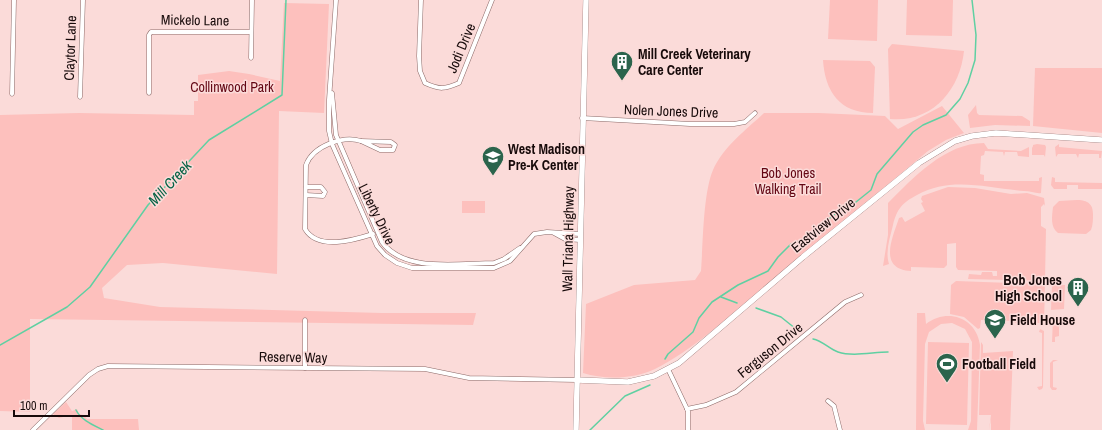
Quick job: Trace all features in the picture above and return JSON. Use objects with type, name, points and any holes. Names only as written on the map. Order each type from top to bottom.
[{"type":"street","points":[[12,94],[14,0]]},
{"type":"street","name":"Claytor Lane","points":[[80,97],[83,0]]},
{"type":"street","points":[[251,58],[252,0]]},
{"type":"street","name":"Liberty Drive","points":[[336,0],[328,118],[332,144],[377,246],[385,255],[397,263],[412,268],[498,267],[515,256],[521,247]]},
{"type":"street","name":"Jodi Drive","points":[[421,0],[420,71],[425,83],[437,89],[449,88],[459,83],[492,0]]},
{"type":"street","name":"Wall Triana Highway","points":[[576,430],[582,118],[586,0]]},
{"type":"street","name":"Mickelo Lane","points":[[149,93],[149,35],[151,32],[155,30],[251,32]]},
{"type":"street","name":"Liberty Drive","points":[[331,87],[334,125],[339,142],[378,233],[388,250],[399,258],[415,263],[494,263],[504,259],[521,247],[534,234],[541,232],[553,233],[566,239],[580,237]]},
{"type":"street","name":"Nolen Jones Drive","points":[[582,118],[690,124],[734,124],[745,122],[755,113]]},
{"type":"street","name":"Eastview Drive","points":[[577,380],[628,382],[654,376],[679,363],[803,257],[919,163],[956,140],[984,134],[1102,140]]},
{"type":"street","points":[[361,141],[391,142],[395,145],[393,150],[380,150],[354,139],[339,142],[319,149],[308,160],[306,164],[305,229],[308,234],[316,240],[347,241],[378,233]]},
{"type":"street","points":[[306,186],[321,187],[325,192],[323,196],[306,196]]},
{"type":"street","name":"Ferguson Drive","points":[[687,409],[706,405],[736,392],[845,302],[861,295]]},
{"type":"street","points":[[305,320],[305,368]]},
{"type":"street","name":"Reserve Way","points":[[33,430],[89,375],[103,367],[425,369],[469,378],[577,380]]},
{"type":"street","points":[[668,369],[687,409],[688,430]]},
{"type":"street","points":[[828,401],[834,406],[840,430]]},
{"type":"green space","points":[[830,0],[878,0],[877,41],[828,39]]},
{"type":"green space","points":[[907,0],[953,0],[952,36],[906,35]]},
{"type":"green space","name":"Collinwood Park","points":[[284,3],[329,4],[324,113],[279,111],[277,274],[163,263],[127,265],[102,288],[104,298],[160,307],[382,313],[476,313],[473,325],[30,319],[30,412],[0,411],[0,115],[79,113],[194,115],[194,101],[198,101],[198,75],[229,71],[280,81]]},
{"type":"green space","points":[[892,44],[964,51],[957,79],[950,91],[931,110],[919,116],[905,119],[890,119],[888,49]]},
{"type":"green space","points":[[823,60],[870,61],[875,67],[873,113],[861,112],[852,109],[843,105],[836,98],[827,82]]},
{"type":"green space","points":[[1035,68],[1102,68],[1102,133],[1033,126]]},
{"type":"green space","points":[[976,105],[977,113],[979,115],[1022,116],[1030,121],[1030,126],[995,125],[970,128],[968,115]]},
{"type":"green space","name":"Bob Jones Walking Trail","points":[[942,106],[964,133],[946,140],[928,151],[698,342],[655,369],[638,375],[629,377],[601,377],[583,373],[586,304],[634,285],[695,280],[701,271],[705,205],[713,170],[729,146],[764,113],[819,113],[885,116],[898,129]]},
{"type":"green space","points":[[984,143],[988,149],[1021,151],[1029,147],[1029,157],[1018,156],[1017,152],[1005,152],[1004,156],[1003,152],[985,151],[984,155],[981,156],[980,174],[984,175],[984,181],[1039,181],[1039,178],[1042,177],[1041,193],[983,186],[956,185],[930,189],[917,195],[907,201],[896,215],[888,244],[889,264],[883,266],[888,235],[888,203],[919,173],[943,155],[956,149]]},
{"type":"green space","points":[[1059,144],[1059,147],[1102,151],[1101,158],[1099,158],[1099,154],[1079,154],[1078,158],[1076,154],[1058,154],[1056,157],[1055,147]]},
{"type":"green space","points":[[1033,145],[1045,145],[1045,157],[1044,155],[1032,155],[1032,146],[1033,148]]},
{"type":"green space","points":[[1052,177],[1055,178],[1055,182],[1102,183],[1102,189],[1078,189],[1078,185],[1067,185],[1067,189],[1054,189],[1051,185]]},
{"type":"green space","points":[[948,187],[975,188],[1011,194],[1027,193],[1044,198],[1045,206],[1044,204],[1041,207],[1041,226],[1046,229],[1045,280],[968,279],[969,274],[981,275],[982,272],[992,272],[993,276],[997,276],[997,271],[958,270],[956,267],[956,243],[947,244],[947,265],[944,268],[911,267],[911,271],[901,269],[894,265],[890,252],[893,235],[899,218],[902,217],[905,222],[925,211],[921,203],[923,202],[921,199],[922,196]]},
{"type":"green space","points":[[1081,200],[1090,204],[1093,214],[1093,224],[1091,230],[1086,234],[1058,233],[1055,231],[1052,218],[1053,207],[1059,201]]},
{"type":"green space","points":[[462,201],[485,201],[485,213],[462,213]]},
{"type":"green space","points":[[956,281],[1043,284],[1045,285],[1044,323],[1015,323],[1014,321],[981,320],[980,328],[978,329],[964,317],[950,314],[951,285]]},
{"type":"green space","points":[[1052,285],[1065,285],[1064,309],[1051,310]]},
{"type":"green space","points":[[917,313],[925,313],[926,324],[934,319],[943,317],[951,316],[959,318],[967,322],[977,335],[980,345],[977,430],[968,430],[971,421],[972,342],[965,329],[952,323],[941,324],[929,332],[925,344],[923,421],[925,430],[916,430]]},
{"type":"green space","points":[[1053,318],[1055,318],[1055,323],[1059,323],[1059,336],[1055,337],[1055,342],[1052,342]]},
{"type":"green space","points":[[1040,329],[1044,331],[1043,387],[1039,390],[1037,387],[1042,386],[1042,333],[1039,332]]},
{"type":"green space","name":"Football Field","points":[[928,342],[969,343],[967,425],[926,424]]},
{"type":"green space","points":[[981,342],[983,345],[983,353],[1013,351],[1010,430],[991,430],[991,419],[989,430],[991,415],[979,415]]},
{"type":"green space","points":[[1053,360],[1058,360],[1053,362],[1053,387],[1057,388],[1056,390],[1052,390],[1050,387],[1050,363]]},
{"type":"green space","points":[[66,402],[72,411],[77,409],[79,414],[84,415],[87,419],[138,419],[139,430],[72,430],[72,415],[59,418],[53,414]]},
{"type":"waterway","name":"Mill Creek","points":[[0,345],[67,307],[90,287],[148,205],[209,140],[282,95],[286,0]]},
{"type":"waterway","points":[[665,359],[668,354],[693,332],[699,318],[712,302],[738,285],[768,271],[778,257],[791,244],[808,238],[818,227],[834,215],[851,206],[871,190],[877,174],[913,132],[923,125],[946,115],[960,99],[968,83],[975,60],[976,35],[972,0]]},
{"type":"waterway","points":[[721,297],[737,303]]},
{"type":"waterway","points":[[756,308],[781,317],[796,329]]},
{"type":"waterway","points":[[813,339],[820,341],[838,352],[856,354],[888,352]]},
{"type":"waterway","points":[[590,430],[625,396],[650,385]]},
{"type":"waterway","points":[[76,410],[84,419],[103,430]]},
{"type":"place","name":"Mill Creek Veterinary Care Center","points":[[622,82]]},
{"type":"place","name":"West Madison Pre-K Center","points":[[493,176]]},
{"type":"place","name":"Bob Jones High School","points":[[1078,308]]},
{"type":"place","name":"Field House","points":[[995,340]]},
{"type":"place","name":"Football Field","points":[[947,384]]}]
